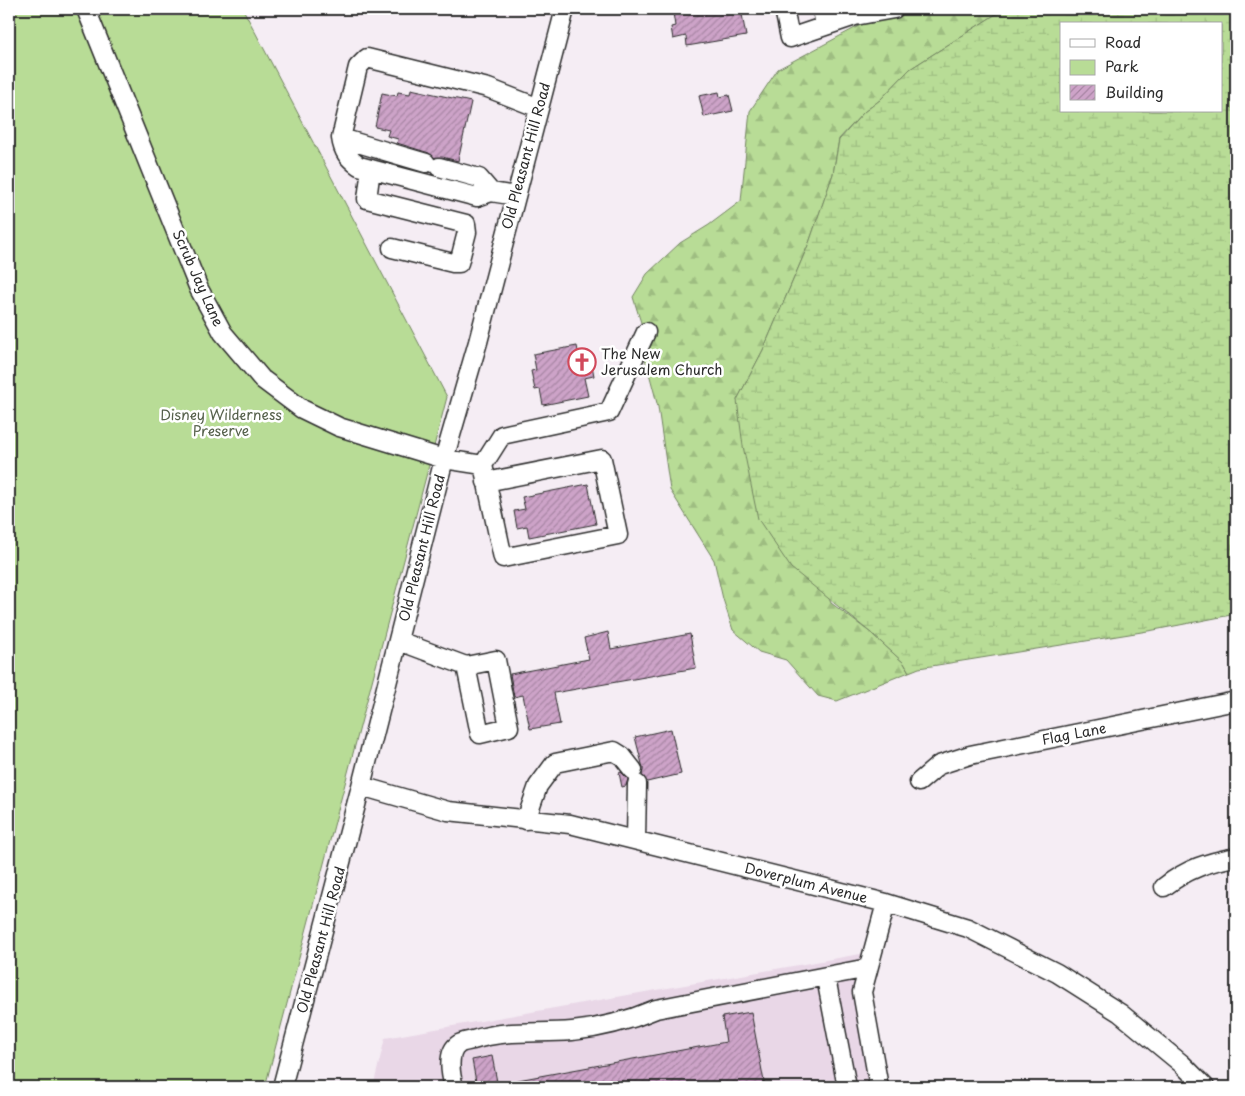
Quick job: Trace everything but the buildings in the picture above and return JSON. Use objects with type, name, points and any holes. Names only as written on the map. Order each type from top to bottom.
[{"type":"street","name":"Scrub Jay Lane","points":[[86,9],[200,289],[223,333],[262,379],[302,409],[338,427],[444,459],[483,465]]},
{"type":"street","name":"Old Pleasant Hill Road","points":[[282,1087],[399,641],[444,459],[565,9]]},
{"type":"street","points":[[784,9],[790,38],[824,17],[891,9]]},
{"type":"street","points":[[516,196],[490,192],[477,197],[359,166],[348,158],[343,150],[341,138],[358,67],[367,58],[488,88],[539,108]]},
{"type":"street","points":[[341,138],[479,178],[490,192]]},
{"type":"street","points":[[370,169],[367,199],[466,224],[467,232],[459,263],[454,264],[392,248]]},
{"type":"street","points":[[486,482],[602,459],[618,535],[503,558],[486,482],[483,465],[502,435],[609,412],[646,332]]},
{"type":"street","points":[[399,641],[466,666]]},
{"type":"street","name":"Flag Lane","points":[[919,782],[939,765],[970,755],[1236,701]]},
{"type":"street","points":[[526,820],[538,786],[555,762],[614,751],[622,756],[635,777],[636,840]]},
{"type":"street","name":"Doverplum Avenue","points":[[361,786],[448,811],[570,824],[886,902],[968,928],[1057,974],[1120,1013],[1182,1064],[1205,1087]]},
{"type":"street","points":[[1164,887],[1186,871],[1200,865],[1236,857]]},
{"type":"street","points":[[879,1087],[862,992],[886,902]]},
{"type":"street","points":[[454,1087],[452,1052],[458,1044],[483,1036],[504,1032],[597,1028],[629,1020],[656,1009],[826,978],[868,968]]},
{"type":"street","points":[[826,978],[848,1087]]},
{"type":"shaded area","points":[[866,953],[873,1087],[373,1087],[385,1038]]},
{"type":"green space","name":"Disney Wilderness Preserve","points":[[9,9],[243,9],[447,397],[265,1087],[9,1087]]},
{"type":"green space","points":[[900,9],[1004,9],[910,69],[880,100],[864,112],[839,139],[833,174],[809,243],[763,350],[737,400],[831,603],[871,633],[904,663],[909,672],[837,701],[818,696],[786,660],[759,652],[733,630],[723,599],[714,560],[670,490],[658,407],[645,358],[643,329],[633,297],[647,274],[680,243],[709,225],[741,201],[750,111],[778,69],[887,11]]},
{"type":"green space","points":[[1004,9],[1236,9],[1236,614],[1154,630],[919,668],[909,672],[904,663],[871,633],[791,568],[758,519],[743,446],[737,400],[763,350],[809,243],[833,174],[839,140],[864,112],[880,100],[910,69]]},
{"type":"place","name":"The New Jerusalem Church","points":[[582,362]]}]
